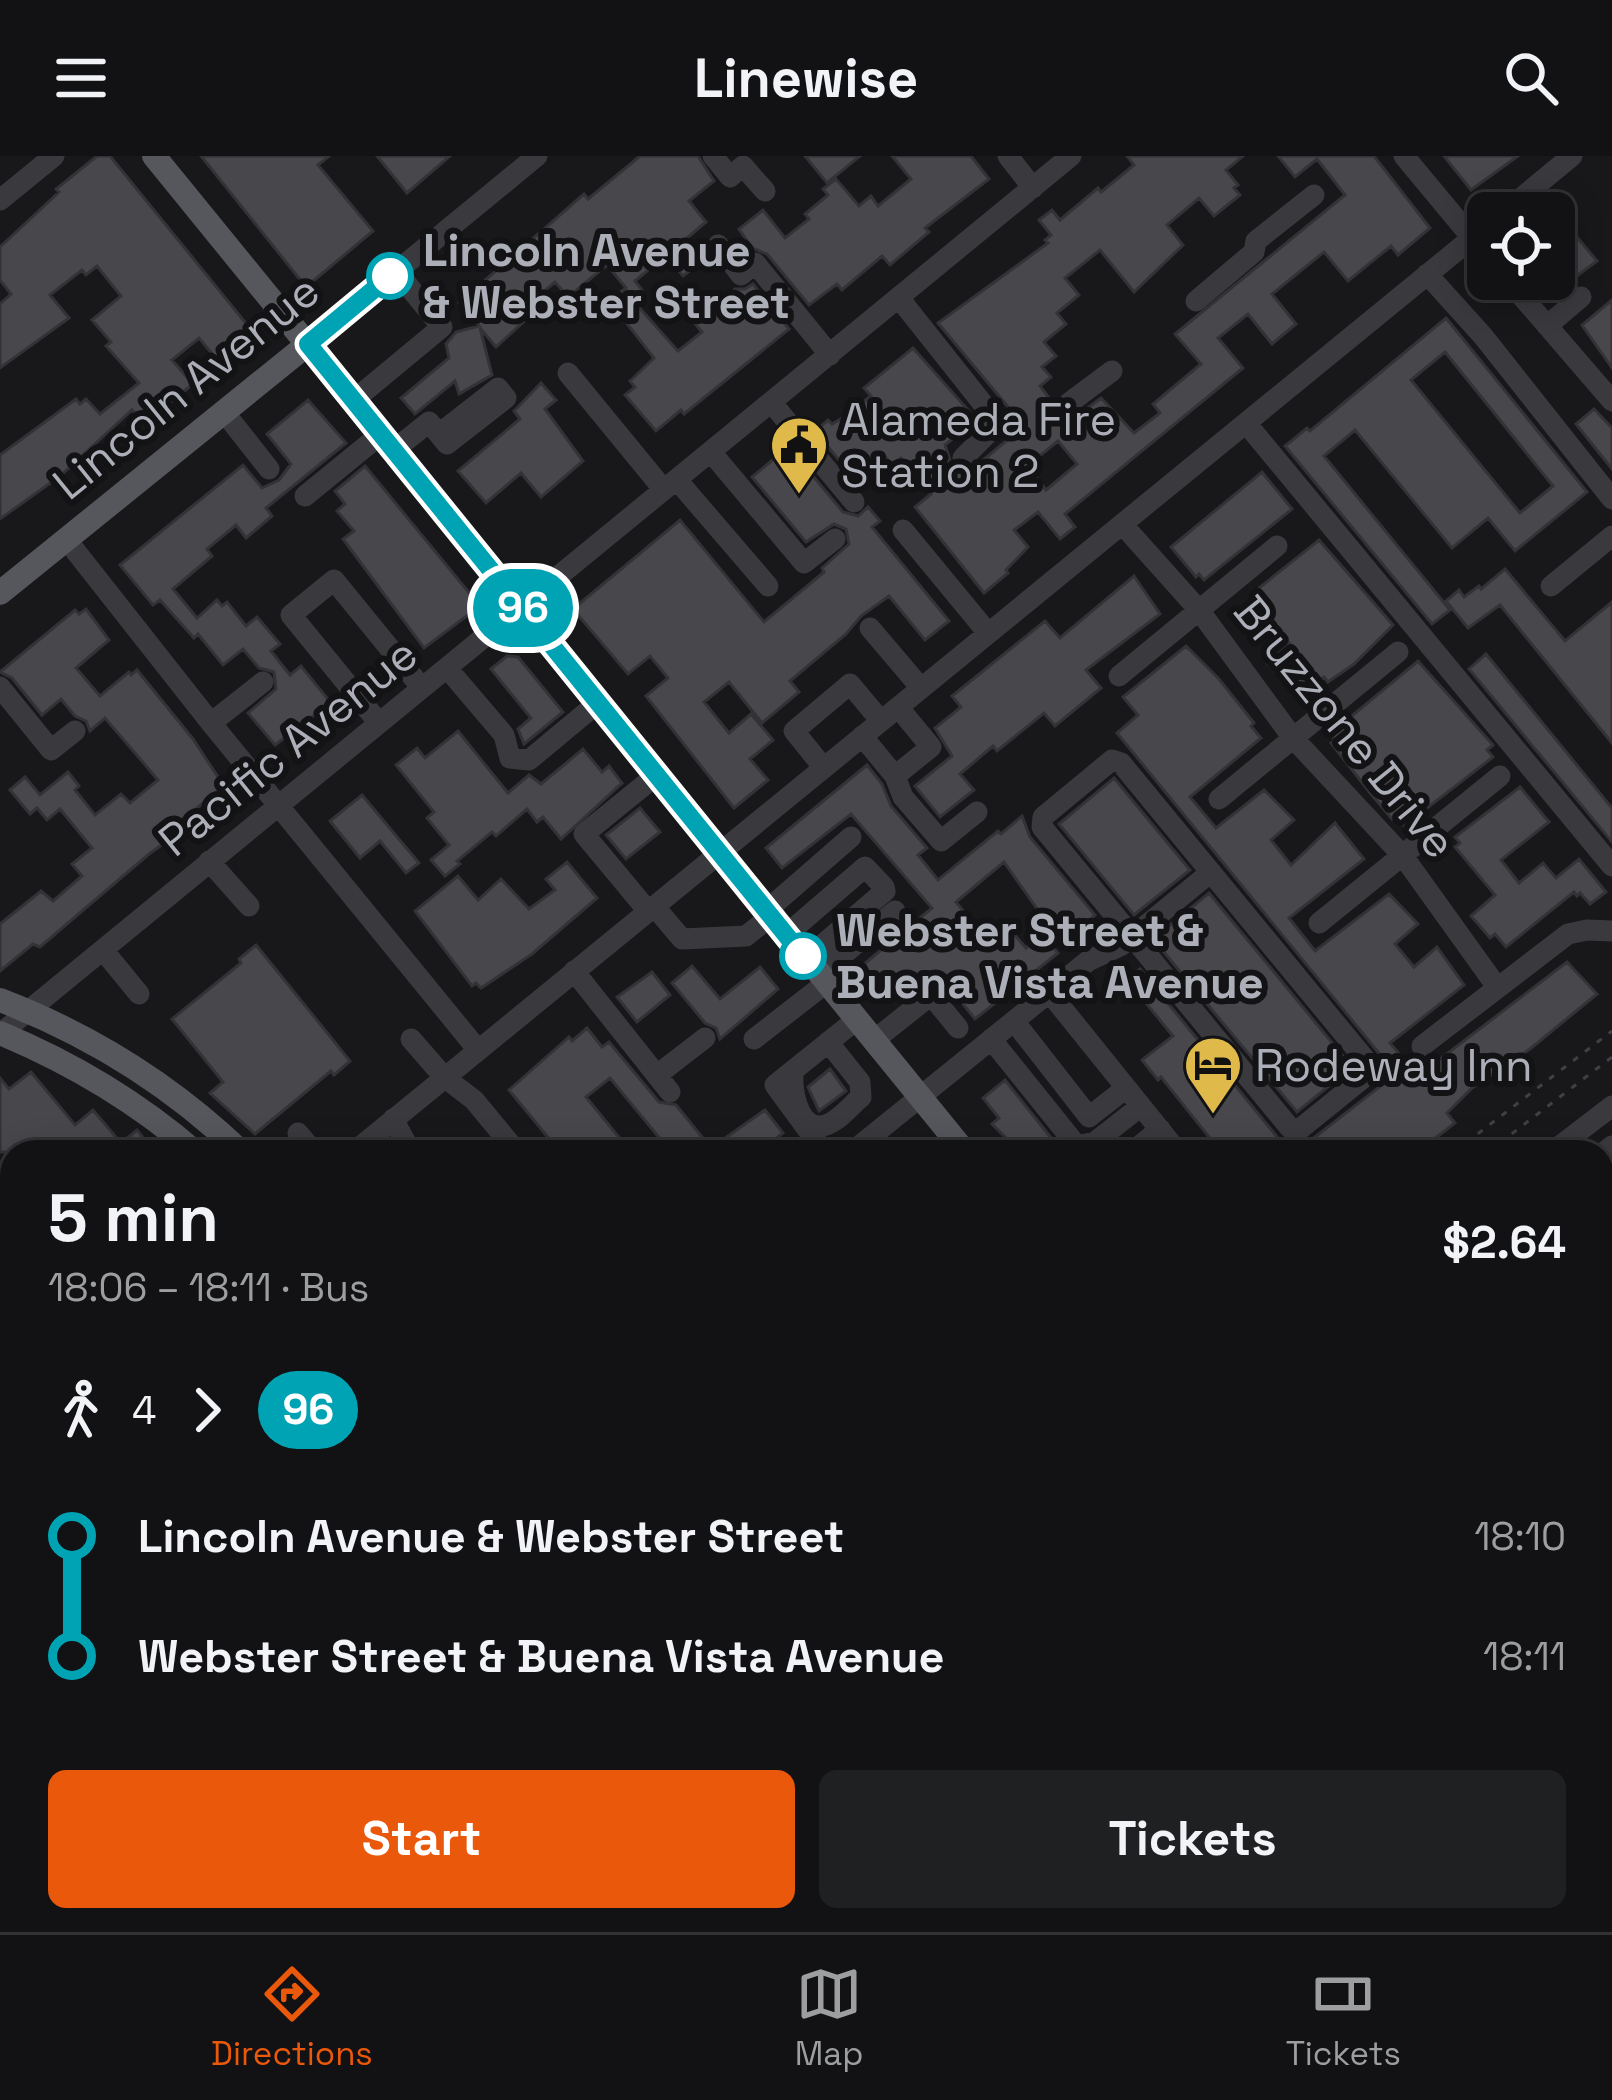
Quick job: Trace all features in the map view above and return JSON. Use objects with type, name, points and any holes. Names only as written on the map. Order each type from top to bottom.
[{"type":"main road","points":[[154,156],[659,773],[951,1140]]},
{"type":"main road","name":"Lincoln Avenue","points":[[0,592],[308,344]]},
{"type":"main road","points":[[0,1000],[95,1042],[145,1072],[227,1140]]},
{"type":"main road","points":[[0,1034],[90,1075],[181,1140]]},
{"type":"street","points":[[0,200],[53,156]]},
{"type":"street","name":"Lincoln Avenue","points":[[308,344],[537,156]]},
{"type":"street","points":[[713,156],[730,177],[743,166],[765,191]]},
{"type":"street","points":[[1008,156],[1033,188]]},
{"type":"street","name":"Pacific Avenue","points":[[0,1034],[1071,156]]},
{"type":"street","points":[[1404,156],[1467,219]]},
{"type":"street","points":[[1528,192],[1572,156]]},
{"type":"street","points":[[1196,301],[1254,252],[1256,241],[1314,195]]},
{"type":"street","points":[[368,1140],[1467,242]]},
{"type":"street","points":[[718,245],[741,275],[755,262],[830,355]]},
{"type":"street","points":[[354,400],[442,327],[396,271]]},
{"type":"street","points":[[1427,274],[1612,499]]},
{"type":"street","points":[[1547,326],[1581,297]]},
{"type":"street","points":[[899,298],[995,419],[995,426],[962,458]]},
{"type":"street","points":[[1525,300],[1612,400]]},
{"type":"street","points":[[1069,404],[1112,371]]},
{"type":"street","points":[[568,373],[768,586]]},
{"type":"street","points":[[772,402],[854,502]]},
{"type":"street","points":[[224,412],[269,469]]},
{"type":"street","points":[[305,496],[387,442],[429,422],[439,434]]},
{"type":"street","points":[[1246,423],[1612,866]]},
{"type":"street","points":[[711,452],[804,563],[835,539]]},
{"type":"street","name":"Bruzzone Drive","points":[[1122,524],[1199,610],[1293,738],[1403,856],[1497,987]]},
{"type":"street","points":[[903,530],[988,633]]},
{"type":"street","points":[[1551,586],[1612,536]]},
{"type":"street","points":[[66,539],[478,1050]]},
{"type":"street","points":[[1119,676],[1276,546]]},
{"type":"street","points":[[379,723],[291,615],[334,580],[422,688]]},
{"type":"street","points":[[871,628],[921,688]]},
{"type":"street","points":[[1219,799],[1398,652]]},
{"type":"street","points":[[447,668],[504,734],[510,758],[530,760],[600,701]]},
{"type":"street","points":[[211,723],[263,682]]},
{"type":"street","points":[[824,768],[794,731],[850,684],[931,747],[895,776]]},
{"type":"street","points":[[0,687],[51,750],[75,731]]},
{"type":"street","points":[[862,736],[940,841],[977,812]]},
{"type":"street","points":[[1112,760],[1121,763],[1211,872],[1368,1063],[1368,1074],[1300,1129],[1290,1128],[1132,937],[1042,827],[1043,817],[1112,760]]},
{"type":"street","points":[[659,773],[584,834],[682,939],[746,936],[865,867],[884,887],[817,972],[754,1040]]},
{"type":"street","points":[[1319,923],[1500,776]]},
{"type":"street","points":[[774,920],[850,837]]},
{"type":"street","points":[[209,861],[249,906]]},
{"type":"street","points":[[867,1140],[1088,961],[1132,937],[1211,872]]},
{"type":"street","points":[[817,972],[895,911]]},
{"type":"street","points":[[1422,1046],[1568,934],[1612,931]]},
{"type":"street","points":[[103,950],[139,994]]},
{"type":"street","points":[[574,971],[664,1084],[705,1038]]},
{"type":"street","points":[[1049,992],[1169,1140]]},
{"type":"street","points":[[874,1041],[931,995],[958,1028]]},
{"type":"street","points":[[815,1140],[775,1084],[856,1020]]},
{"type":"street","points":[[1014,1021],[1089,1118],[1126,1088]]},
{"type":"street","points":[[411,1039],[444,1077],[474,1100],[507,1140]]},
{"type":"street","points":[[991,1040],[1071,1140]]},
{"type":"street","points":[[794,1070],[791,1081],[802,1115],[824,1126],[836,1120],[861,1097],[860,1082],[828,1042]]},
{"type":"street","points":[[1098,1140],[1141,1106]]},
{"type":"street","points":[[1568,1140],[1612,1106]]},
{"type":"street","points":[[393,1119],[404,1140]]},
{"type":"street","points":[[1147,1140],[1160,1129]]},
{"type":"street","points":[[298,1133],[304,1140]]},
{"type":"path","points":[[1470,1140],[1612,1031]]},
{"type":"path","points":[[1504,1140],[1612,1057]]},
{"type":"building","points":[[97,156],[110,156],[253,332],[218,361],[199,338],[172,360],[193,384],[144,424],[132,410],[60,476],[0,519],[0,455],[76,399],[80,404],[86,399],[100,414],[139,383],[106,346],[111,342],[92,320],[121,296],[97,266],[86,275],[82,270],[50,295],[69,318],[0,368],[0,304],[11,294],[0,280],[0,247],[59,192],[56,189]]},
{"type":"building","points":[[201,156],[329,156],[318,165],[373,231],[306,287]]},
{"type":"building","points":[[377,156],[450,156],[407,193]]},
{"type":"building","points":[[640,156],[698,156],[714,181],[689,201],[706,222],[680,244],[697,265],[683,276],[666,255],[635,281],[645,294],[630,307],[619,293],[626,288],[607,265],[568,297],[555,282],[526,306],[532,314],[496,347],[480,328],[492,375],[459,394],[455,381],[415,414],[401,398],[449,358],[446,344],[456,332],[479,326],[459,303],[584,194],[588,199]]},
{"type":"building","points":[[805,156],[860,156],[827,183]]},
{"type":"building","points":[[892,156],[971,156],[989,179],[925,228],[929,232],[890,265],[882,256],[842,290],[837,284],[809,305],[767,254],[752,248],[739,229],[763,210],[785,238],[809,219],[805,214],[828,195],[823,189],[836,179],[859,206],[871,196],[878,206],[911,179]]},
{"type":"building","points":[[1127,156],[1243,156],[1226,170],[1240,195],[1214,216],[1199,198],[1167,225],[1183,245],[1134,292],[1100,250],[1065,278],[1079,295],[1057,313],[1066,324],[1044,342],[1056,356],[1042,367],[1051,377],[1040,386],[1064,417],[1077,416],[1101,398],[1134,433],[1160,413],[1153,404],[1201,364],[1175,334],[1345,195],[1317,159],[1295,177],[1278,156],[1374,156],[1430,228],[1398,255],[1391,246],[1348,281],[1324,252],[1272,294],[1296,324],[1272,344],[1248,314],[1218,338],[1243,368],[1065,514],[1075,527],[1060,539],[1038,512],[1014,530],[1028,547],[984,593],[915,507],[931,494],[901,458],[892,465],[882,453],[853,477],[815,431],[871,396],[864,388],[913,348],[976,419],[945,445],[953,469],[969,472],[1024,426],[938,323],[1048,243],[1045,240],[1051,235],[1039,220],[1052,210],[1060,220],[1134,165]],"holes":[[[1058,441],[1077,464],[1046,490],[1027,466]]]},
{"type":"building","points":[[1444,156],[1518,156],[1471,190]]},
{"type":"building","points":[[1575,235],[1597,261],[1575,277]]},
{"type":"building","points":[[753,284],[789,329],[656,431],[625,395],[635,387],[630,381],[654,358],[621,316],[636,304],[678,351],[702,332],[677,302],[691,291],[707,311],[735,289]]},
{"type":"building","points":[[1612,300],[1612,368],[1582,325]]},
{"type":"building","points":[[1446,318],[1587,492],[1515,551],[1488,518],[1452,548],[1355,430],[1324,456],[1450,610],[1432,624],[1285,446],[1307,428],[1310,431]],"holes":[[[1445,352],[1553,486],[1520,513],[1411,380]]]},
{"type":"building","points":[[541,383],[556,400],[545,409],[583,461],[541,497],[521,473],[486,503],[458,471],[520,419],[514,411]]},
{"type":"building","points":[[308,400],[346,443],[266,508],[272,516],[246,538],[236,525],[207,549],[212,556],[173,589],[197,618],[217,600],[222,606],[227,602],[246,626],[257,617],[280,644],[271,651],[290,675],[301,666],[331,703],[275,745],[248,713],[276,689],[274,672],[259,668],[243,649],[223,665],[198,634],[194,638],[160,600],[153,605],[120,565],[243,465],[262,488],[279,480],[291,464],[267,434]]},
{"type":"building","points":[[1594,409],[1612,428],[1612,469],[1576,424]]},
{"type":"building","points":[[793,452],[843,512],[858,516],[868,507],[880,521],[872,527],[949,621],[925,640],[889,596],[790,681],[799,692],[762,723],[729,682],[704,702],[729,733],[751,714],[773,740],[750,759],[768,780],[734,808],[646,696],[668,678],[650,656],[628,674],[573,609],[680,520],[764,622],[824,572],[822,568],[849,544],[846,529],[834,524],[806,542],[752,477],[775,458],[779,463]]},
{"type":"building","points":[[365,466],[480,606],[424,648],[343,539],[354,531],[337,511],[345,504],[335,491]]},
{"type":"building","points":[[1262,472],[1292,509],[1204,580],[1199,574],[1196,577],[1171,547]]},
{"type":"building","points":[[1319,540],[1393,625],[1354,664],[1328,682],[1324,677],[1299,697],[1267,663],[1290,644],[1262,610],[1266,607],[1254,592]]},
{"type":"building","points":[[1505,569],[1565,641],[1612,602],[1612,743],[1500,605],[1468,628],[1446,601],[1459,590],[1464,597],[1481,589]]},
{"type":"building","points":[[1134,576],[1160,614],[1086,670],[1101,688],[1055,726],[1044,713],[997,751],[993,746],[960,774],[974,790],[940,817],[915,786],[952,756],[935,728],[961,707],[952,696],[1045,621],[1060,638]]},
{"type":"building","points":[[86,609],[109,640],[76,668],[100,696],[137,670],[224,786],[191,813],[197,820],[149,854],[40,947],[33,944],[0,971],[0,924],[41,891],[53,901],[82,876],[72,864],[92,848],[60,809],[47,820],[37,808],[30,814],[10,790],[25,777],[40,795],[68,772],[79,786],[75,790],[95,815],[121,794],[130,803],[158,780],[105,718],[90,731],[86,721],[61,699],[42,715],[12,678],[0,672],[75,610],[79,614]]},
{"type":"building","points":[[1186,646],[1219,679],[1261,738],[1190,797],[1216,828],[1264,790],[1294,820],[1271,840],[1291,865],[1335,823],[1364,859],[1289,918],[1315,951],[1389,894],[1418,924],[1395,944],[1414,967],[1437,947],[1464,985],[1390,1043],[1418,1076],[1567,962],[1597,994],[1530,1049],[1472,1088],[1447,1113],[1455,1123],[1433,1140],[1311,1140],[1396,1074],[1117,733],[1138,715],[1123,697]]},
{"type":"building","points":[[1486,654],[1612,808],[1612,842],[1469,669]]},
{"type":"building","points":[[507,656],[518,657],[563,712],[524,744],[518,729],[531,718],[491,669]]},
{"type":"building","points":[[1418,661],[1493,745],[1487,750],[1493,757],[1404,826],[1371,794],[1331,743],[1335,740],[1330,734]]},
{"type":"building","points":[[458,731],[508,793],[529,775],[541,784],[583,749],[602,772],[609,766],[622,783],[561,839],[543,817],[537,822],[527,809],[496,836],[492,832],[445,876],[431,860],[449,845],[427,818],[434,812],[396,765],[417,748],[425,758]]},
{"type":"building","points":[[867,765],[891,806],[927,848],[918,855],[938,880],[1022,816],[1030,837],[1095,915],[1084,925],[1079,919],[1057,937],[1004,862],[956,902],[990,944],[1009,928],[1026,948],[1042,934],[1058,953],[975,1019],[943,979],[918,986],[914,981],[891,999],[863,965],[932,908],[851,814],[782,868],[766,848]]},
{"type":"building","points":[[1114,778],[1190,870],[1134,915],[1059,824]]},
{"type":"building","points":[[1520,787],[1549,822],[1501,860],[1519,883],[1543,863],[1556,878],[1579,859],[1606,892],[1590,904],[1574,892],[1506,947],[1495,934],[1490,938],[1471,916],[1495,895],[1455,847],[1460,843],[1455,837]]},
{"type":"building","points":[[362,795],[419,863],[406,873],[380,841],[360,858],[330,821]]},
{"type":"building","points":[[640,808],[660,832],[626,859],[606,835]]},
{"type":"building","points":[[567,862],[597,898],[532,954],[481,988],[476,983],[472,986],[415,911],[458,876],[478,900],[501,879],[529,909],[555,890],[546,879]]},
{"type":"building","points":[[1209,893],[1352,1067],[1297,1112],[1153,939]]},
{"type":"building","points":[[256,945],[350,1061],[334,1075],[331,1071],[255,1134],[210,1093],[223,1082],[172,1019]]},
{"type":"building","points":[[692,966],[720,999],[760,967],[778,989],[720,1039],[716,1028],[705,1023],[672,983]]},
{"type":"building","points":[[1140,969],[1278,1138],[1211,1140],[1142,1060],[1173,1036],[1127,980]]},
{"type":"building","points":[[652,972],[670,995],[637,1022],[617,997]]},
{"type":"building","points":[[587,1028],[602,1047],[609,1042],[659,1102],[676,1105],[704,1140],[661,1140],[610,1078],[586,1097],[621,1140],[550,1140],[509,1090],[569,1037],[572,1041]]},
{"type":"building","points":[[830,1069],[846,1091],[819,1111],[808,1087]]},
{"type":"building","points":[[31,1072],[75,1125],[93,1110],[118,1140],[0,1140],[0,1078],[9,1089]]},
{"type":"building","points":[[1005,1080],[1052,1140],[1008,1140],[992,1124],[999,1118],[983,1098]]},
{"type":"building","points":[[765,1110],[783,1133],[774,1140],[722,1140]]},
{"type":"building","points":[[137,1130],[145,1140],[125,1140]]},
{"type":"bus line","name":"96","points":[[390,276],[308,344],[803,956]]},
{"type":"place","name":"Lincoln Avenue & Webster Street","points":[[390,276]]},
{"type":"place","name":"Alameda Fire Station 2","points":[[799,496]]},
{"type":"place","name":"Webster Street & Buena Vista Avenue","points":[[803,956]]},
{"type":"place","name":"Rodeway Inn","points":[[1213,1116]]}]
